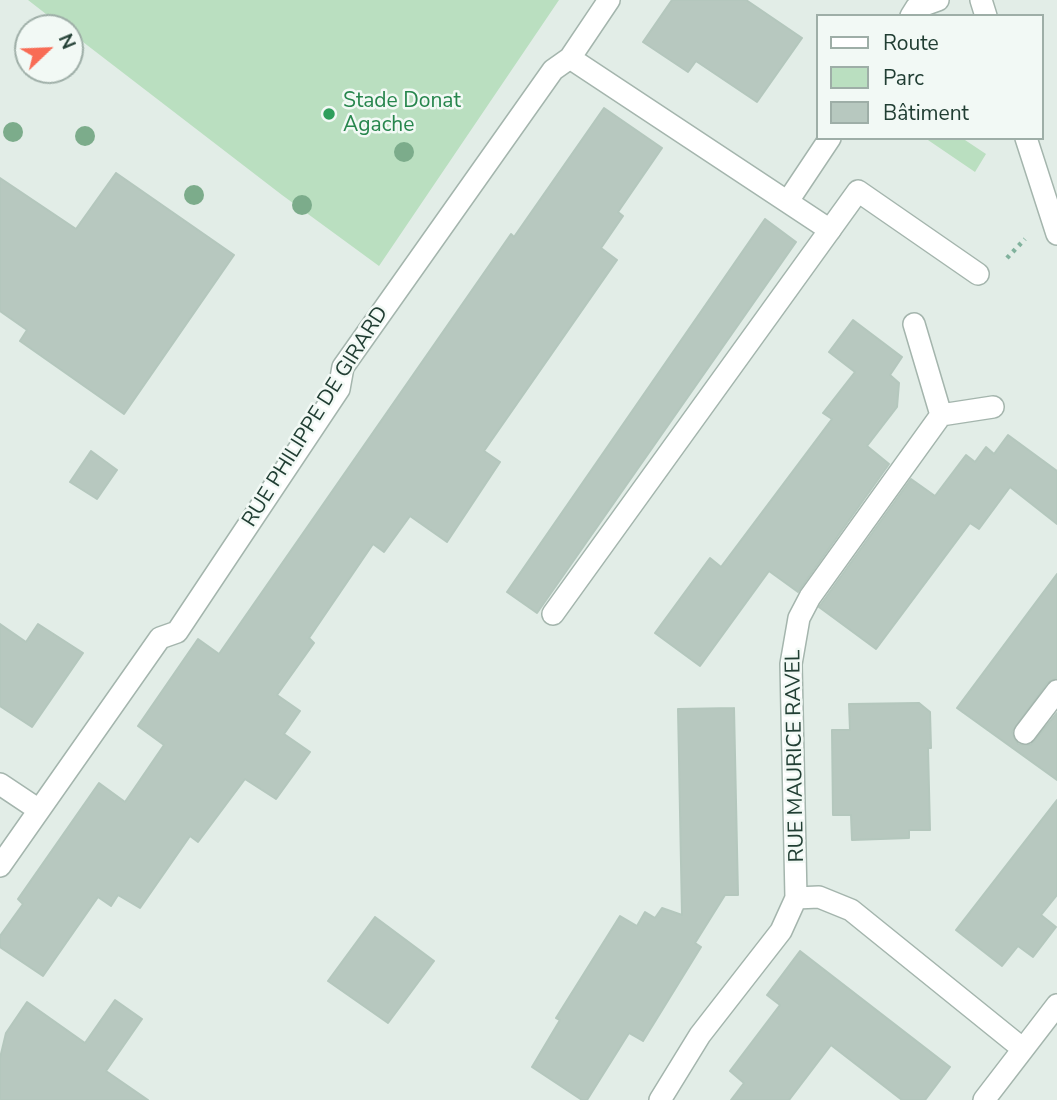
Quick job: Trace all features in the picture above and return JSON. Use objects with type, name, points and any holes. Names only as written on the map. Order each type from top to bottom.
[{"type":"street","name":"RUE PHILIPPE DE GIRARD","points":[[0,866],[160,638],[177,632],[339,389],[343,367],[553,69],[570,58],[608,0]]},
{"type":"street","points":[[912,14],[916,8],[939,0]]},
{"type":"street","points":[[570,58],[830,230]]},
{"type":"street","points":[[788,201],[829,140]]},
{"type":"street","points":[[1027,140],[1057,234]]},
{"type":"street","points":[[553,614],[858,191],[978,274]]},
{"type":"street","points":[[914,324],[941,415],[993,407]]},
{"type":"street","name":"RUE MAURICE RAVEL","points":[[660,1100],[700,1035],[781,931],[796,898],[791,664],[799,618],[810,597],[941,415]]},
{"type":"street","points":[[1025,733],[1057,691]]},
{"type":"street","points":[[0,784],[39,810]]},
{"type":"street","points":[[796,898],[819,897],[851,910],[1023,1049]]},
{"type":"street","points":[[984,1100],[1057,1005]]},
{"type":"path","points":[[978,274],[989,275],[1050,214]]},
{"type":"green space","name":"Stade Donat Agache","points":[[28,0],[559,0],[379,266],[84,43],[84,14],[46,14]]},
{"type":"green space","points":[[928,140],[965,140],[986,154],[975,172]]},
{"type":"building","points":[[672,0],[746,0],[802,38],[757,102],[696,61],[688,72],[643,42]]},
{"type":"building","points":[[604,108],[662,148],[618,212],[623,216],[601,248],[617,260],[484,451],[500,462],[447,542],[410,516],[384,552],[373,544],[309,638],[314,643],[277,695],[300,711],[284,734],[310,752],[276,799],[245,779],[198,842],[190,836],[140,908],[118,895],[111,906],[98,897],[43,976],[0,947],[0,936],[23,904],[18,899],[99,783],[125,802],[164,745],[138,726],[198,639],[219,654],[511,234],[514,237]]},
{"type":"building","points":[[116,173],[234,255],[124,414],[20,341],[27,330],[0,311],[0,178],[76,229]]},
{"type":"building","points":[[765,219],[796,242],[537,613],[507,592]]},
{"type":"building","points":[[853,320],[902,357],[890,375],[899,383],[897,407],[867,446],[889,464],[798,592],[769,571],[700,666],[655,633],[710,558],[721,567],[832,419],[823,413],[855,372],[829,352]]},
{"type":"building","points":[[1008,435],[1057,471],[1057,524],[1010,487],[979,529],[970,523],[876,649],[819,607],[911,479],[935,496],[966,455],[975,462],[986,447],[994,454]]},
{"type":"building","points":[[91,451],[117,470],[97,499],[70,482]]},
{"type":"building","points":[[1057,574],[1057,678],[1047,683],[1012,732],[1018,744],[1031,745],[1057,713],[1057,780],[957,708]]},
{"type":"building","points":[[0,624],[26,642],[38,624],[83,653],[32,727],[0,706]]},
{"type":"building","points":[[919,703],[930,712],[930,830],[909,830],[909,838],[852,840],[851,815],[833,815],[832,730],[850,730],[849,704]]},
{"type":"building","points":[[734,708],[738,895],[725,895],[695,943],[701,947],[643,1041],[629,1033],[587,1100],[582,1100],[532,1067],[560,1020],[556,1018],[620,916],[637,926],[645,912],[655,918],[662,908],[682,915],[678,709]]},
{"type":"building","points":[[1057,800],[1057,895],[1041,915],[1056,927],[1033,957],[1018,946],[1002,966],[956,930]]},
{"type":"building","points":[[375,917],[434,961],[388,1023],[328,981]]},
{"type":"building","points":[[800,951],[950,1067],[925,1100],[902,1100],[831,1045],[789,1100],[731,1100],[744,1083],[730,1071],[780,1005],[767,995]]},
{"type":"building","points":[[115,1000],[142,1019],[106,1071],[148,1100],[0,1100],[0,1058],[6,1033],[27,1002],[85,1043]]},
{"type":"place","name":"Stade Donat Agache","points":[[329,114]]}]
